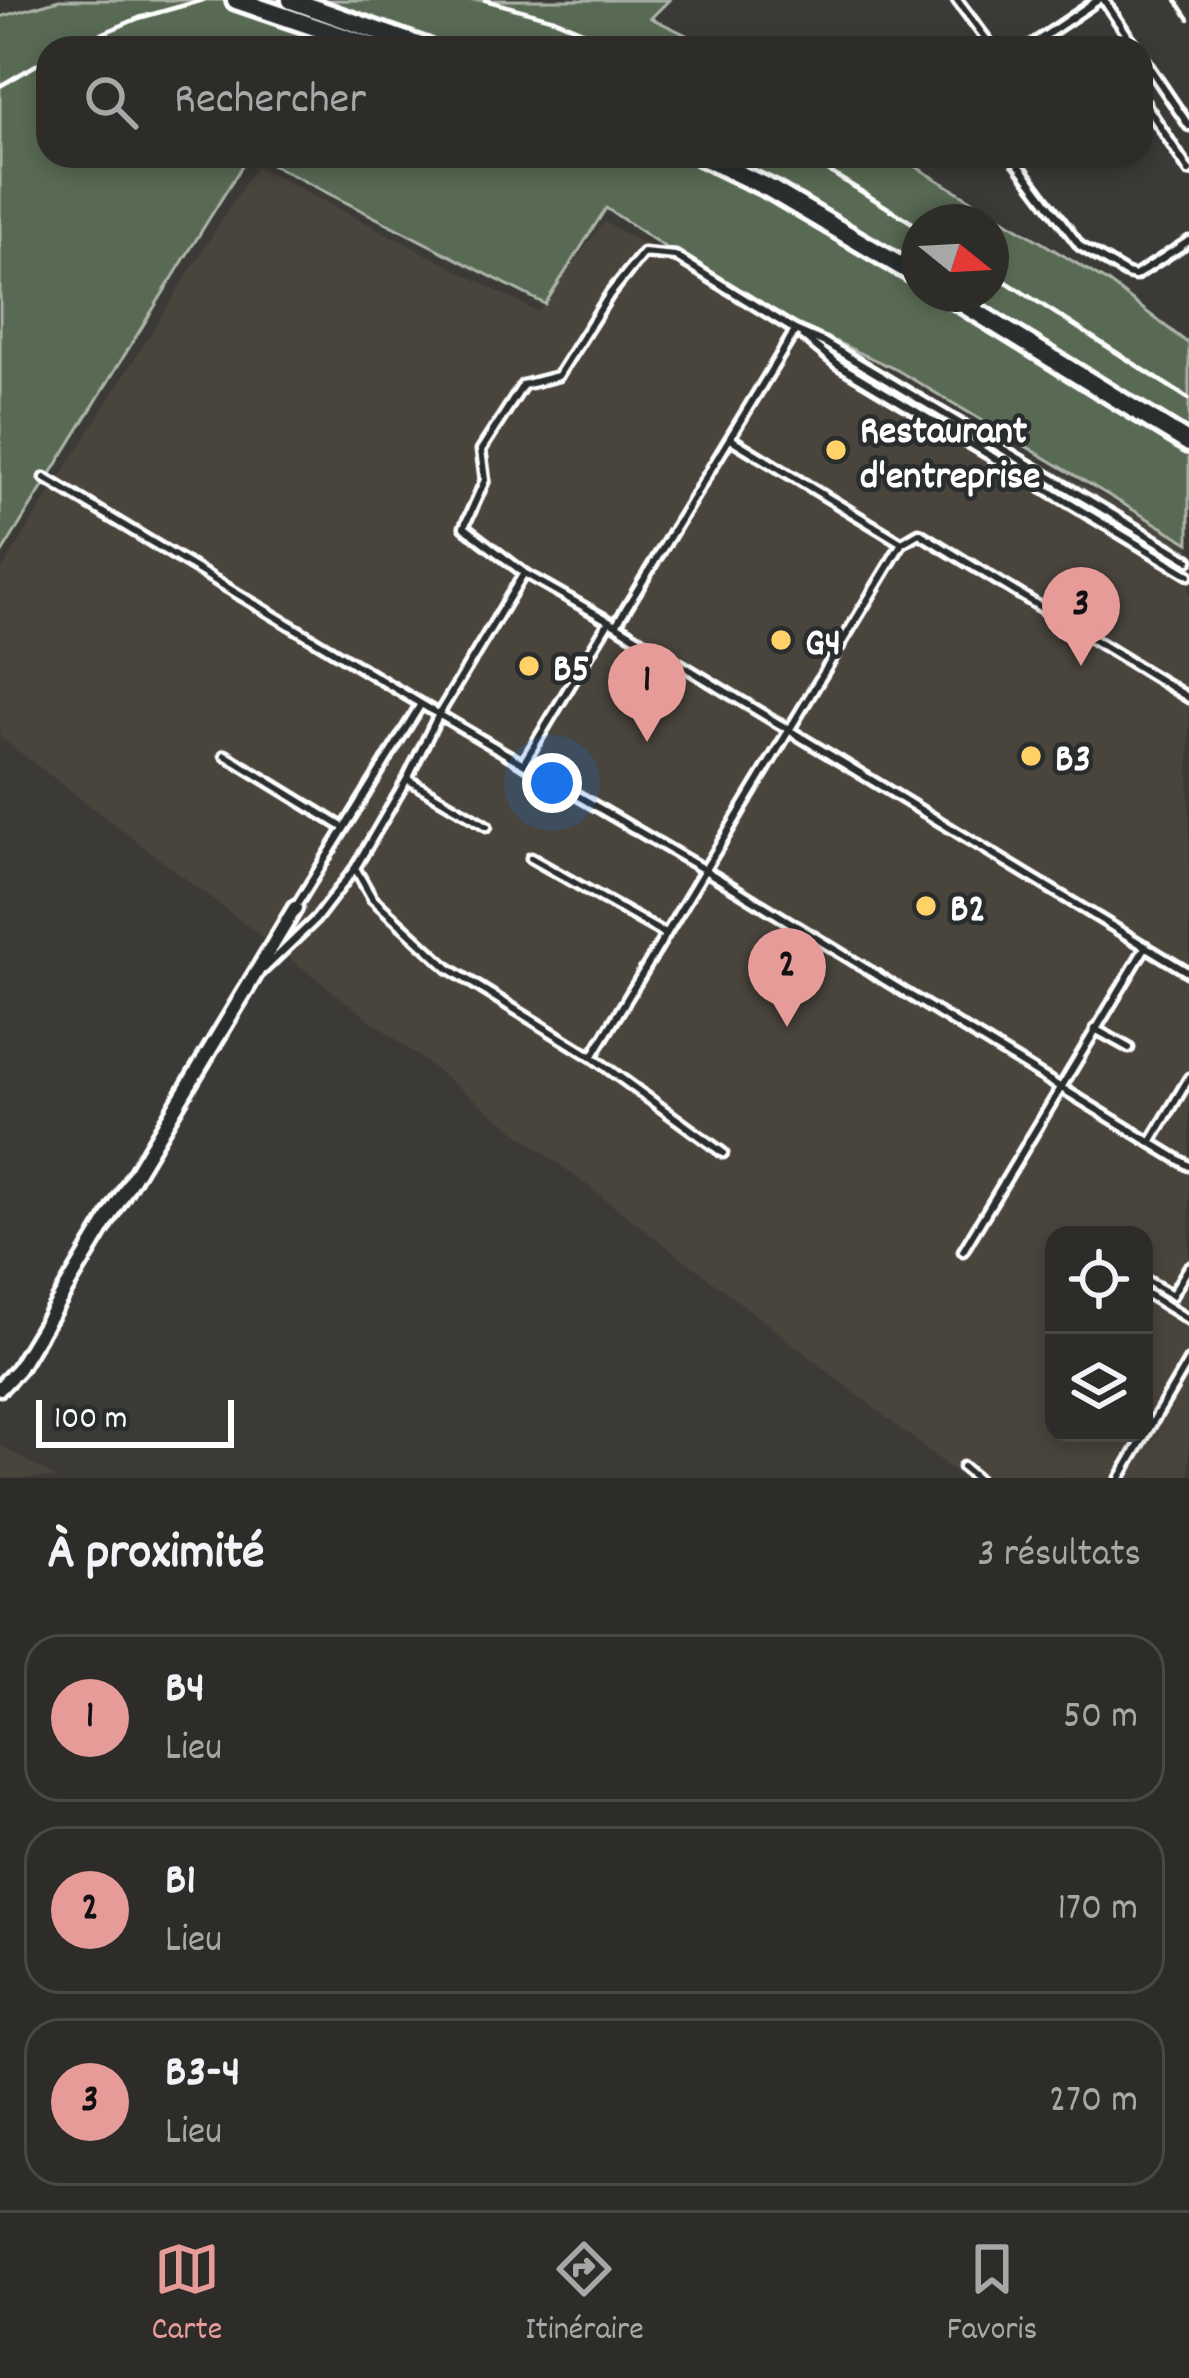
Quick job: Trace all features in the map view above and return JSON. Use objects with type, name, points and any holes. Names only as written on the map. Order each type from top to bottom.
[{"type":"main road","points":[[236,0],[341,36]]},
{"type":"main road","points":[[291,0],[392,36]]},
{"type":"main road","points":[[727,168],[901,266]]},
{"type":"main road","points":[[975,312],[1189,443]]},
{"type":"street","points":[[0,1388],[18,1369],[295,908]]},
{"type":"lane","points":[[957,0],[984,36]]},
{"type":"lane","points":[[1046,36],[1101,0],[1128,36]]},
{"type":"lane","points":[[1153,72],[1189,126]]},
{"type":"lane","points":[[1153,116],[1189,171]]},
{"type":"lane","points":[[1022,168],[1080,246],[1127,274],[1135,276],[1189,241]]},
{"type":"lane","points":[[1189,575],[837,364],[795,330],[675,256],[643,253],[610,294],[558,376],[523,385],[482,450],[485,480],[464,527],[524,573],[1189,973]]},
{"type":"lane","points":[[523,764],[795,330]]},
{"type":"lane","points":[[795,330],[825,343],[1189,560]]},
{"type":"lane","points":[[729,438],[902,543]]},
{"type":"lane","points":[[44,478],[704,869],[1189,1166]]},
{"type":"lane","points":[[592,1057],[902,543],[919,533],[1189,698]]},
{"type":"lane","points":[[251,981],[316,919],[355,868],[439,714],[524,573]]},
{"type":"lane","points":[[295,908],[421,704]]},
{"type":"lane","points":[[225,755],[344,828]]},
{"type":"lane","points":[[407,779],[487,826]]},
{"type":"lane","points":[[531,858],[665,934]]},
{"type":"lane","points":[[355,868],[372,898],[448,968],[592,1057],[723,1153]]},
{"type":"lane","points":[[963,1251],[1146,946]]},
{"type":"lane","points":[[1095,1029],[1129,1048]]},
{"type":"lane","points":[[1151,1142],[1189,1078]]},
{"type":"lane","points":[[1153,1284],[1172,1295],[1189,1267]]},
{"type":"lane","points":[[1153,1298],[1189,1320]]},
{"type":"lane","points":[[1120,1478],[1189,1360]]},
{"type":"lane","points":[[963,1467],[976,1478]]},
{"type":"shaded area","points":[[255,168],[538,312],[604,222],[1189,543],[1189,1478],[963,1478],[0,737],[0,573]]},
{"type":"shaded area","points":[[0,1445],[56,1478],[0,1478]]},
{"type":"green space","points":[[59,0],[669,0],[651,18],[689,36],[36,36],[36,168],[241,168],[0,556],[0,17]]},
{"type":"green space","points":[[279,168],[918,168],[978,204],[901,204],[901,312],[1009,312],[1009,223],[1109,283],[1189,344],[1189,543],[897,370],[743,299],[606,208],[545,304]]},
{"type":"railway","points":[[96,36],[203,0]]},
{"type":"railway","points":[[485,0],[594,36]]},
{"type":"railway","points":[[1176,0],[1189,19]]},
{"type":"railway","points":[[0,86],[36,65]]},
{"type":"railway","points":[[823,168],[901,216]]},
{"type":"railway","points":[[1009,284],[1189,399]]},
{"type":"place","name":"Restaurant d'entreprise","points":[[836,450]]},
{"type":"place","name":"G4","points":[[781,640]]},
{"type":"place","name":"B5","points":[[529,666]]},
{"type":"place","name":"B3-4","points":[[1081,666]]},
{"type":"place","name":"B4","points":[[647,742]]},
{"type":"place","name":"B3","points":[[1031,756]]},
{"type":"place","name":"B2","points":[[926,906]]},
{"type":"place","name":"B1","points":[[787,1027]]}]
